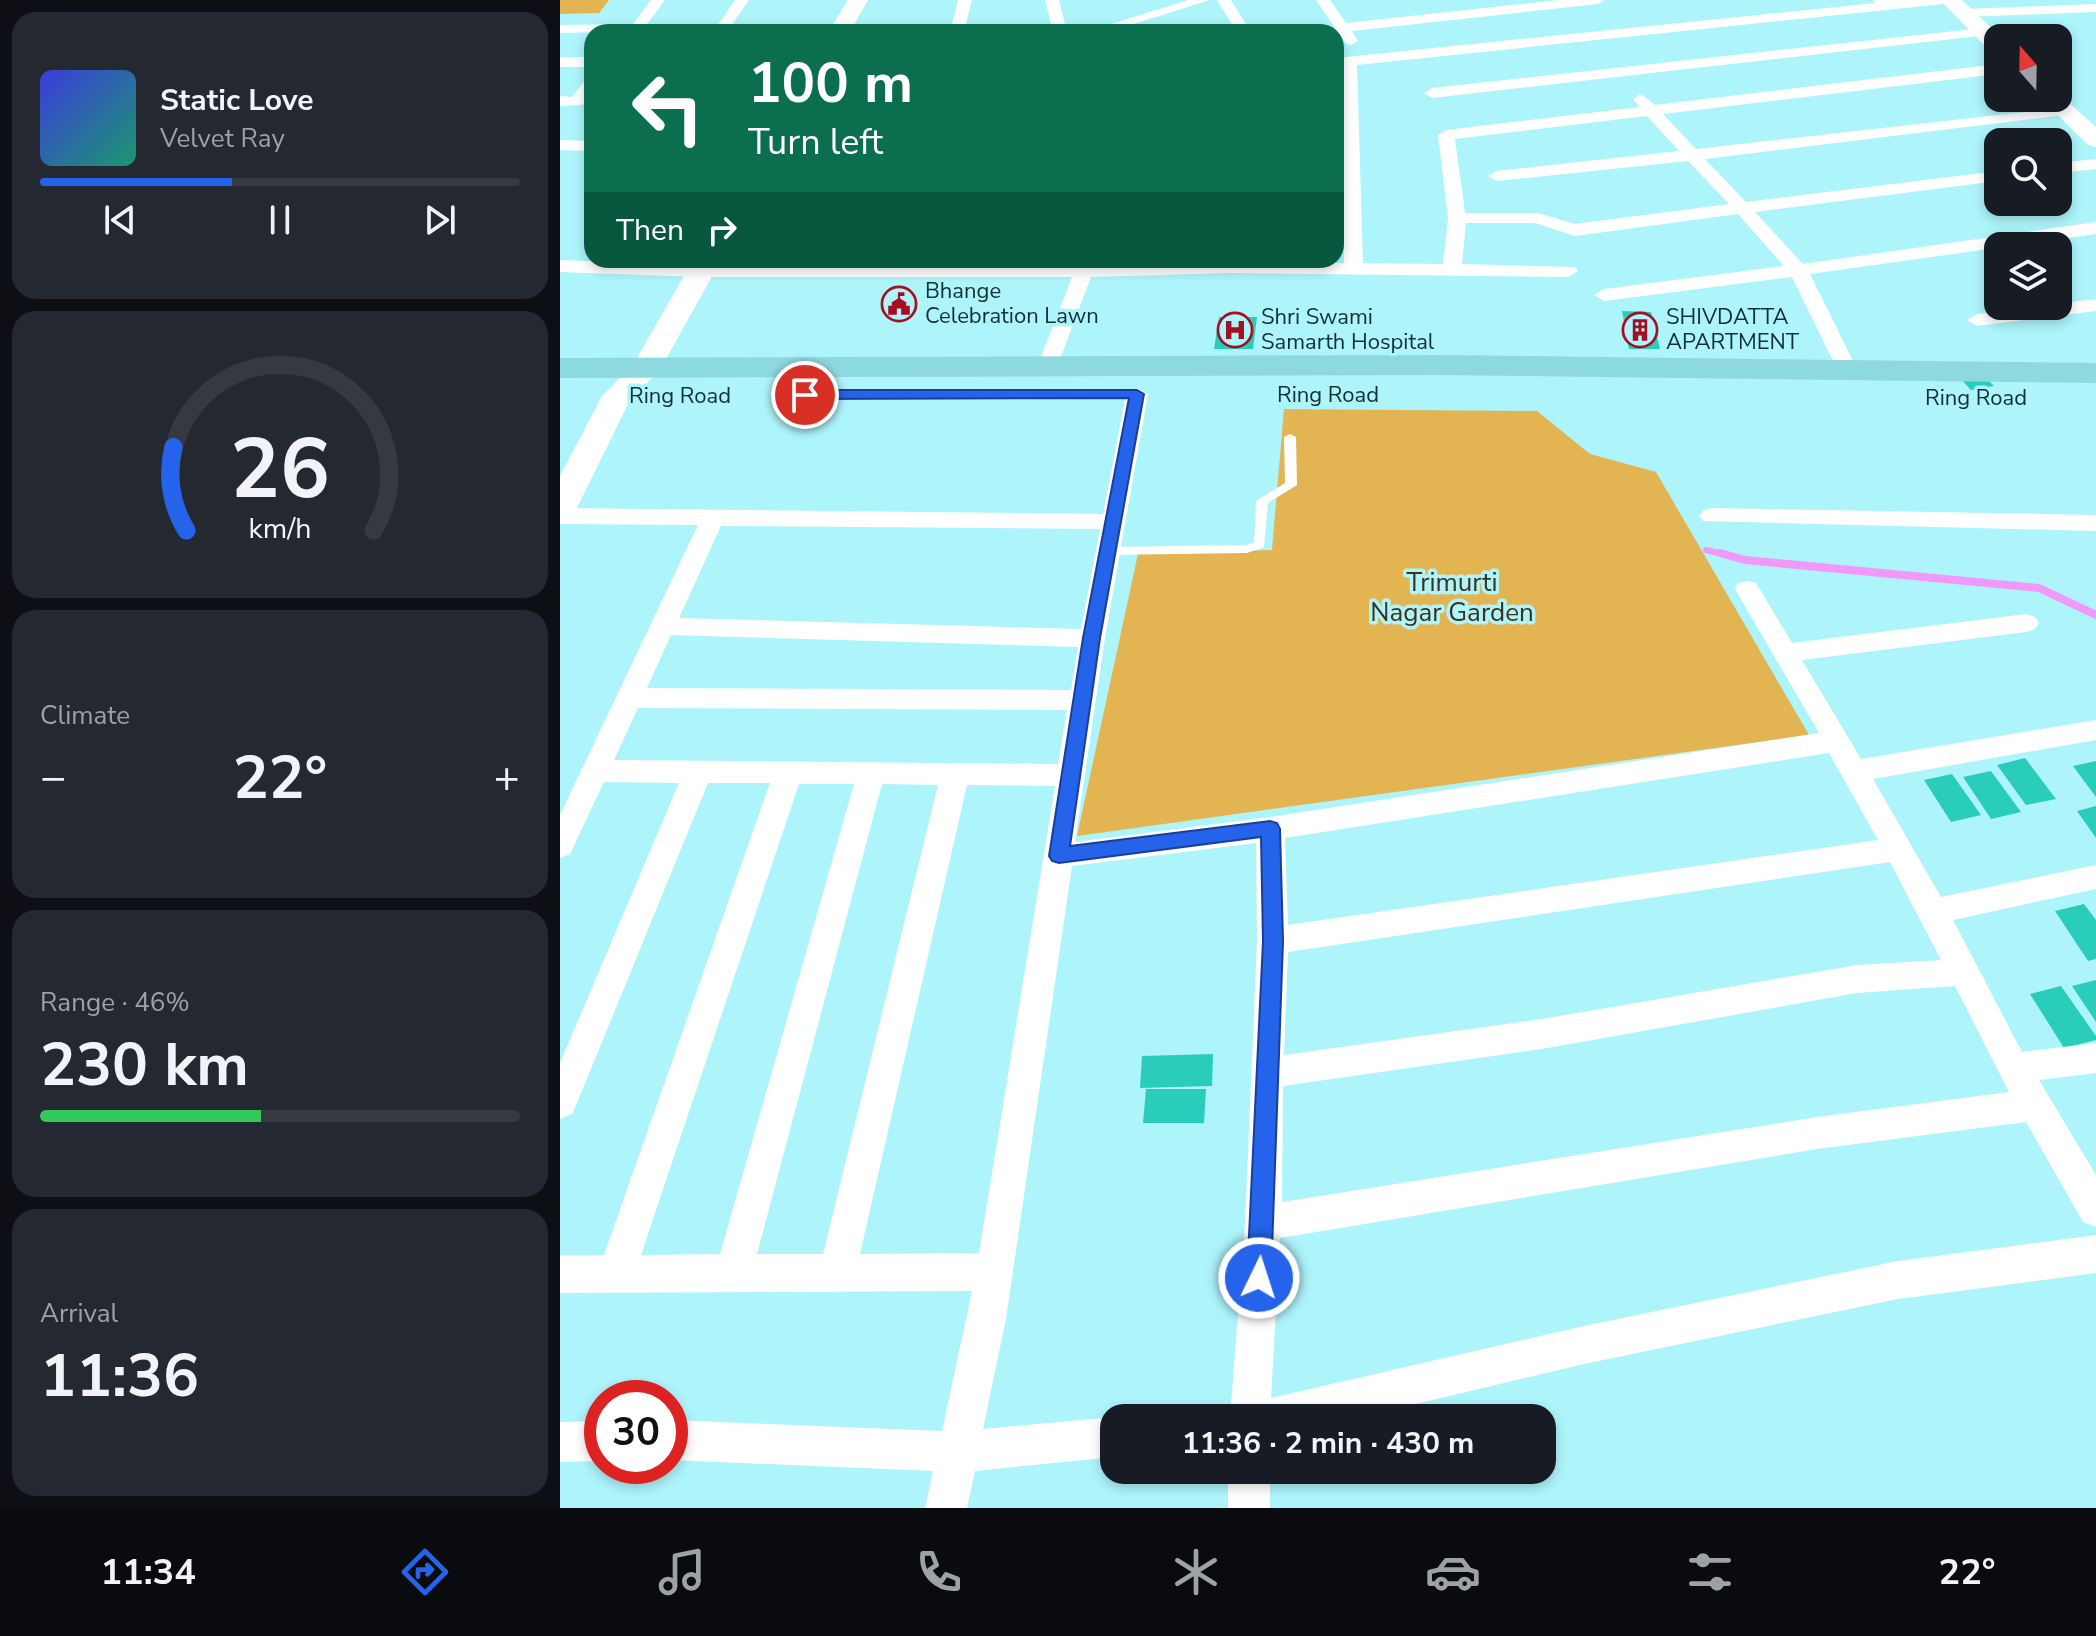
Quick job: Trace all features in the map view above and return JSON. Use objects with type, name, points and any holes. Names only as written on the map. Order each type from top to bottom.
[{"type":"main road","points":[[560,368],[1438,365],[2096,373]]},
{"type":"main road","name":"Ring Road","points":[[560,394],[629,369],[1137,394],[2096,399]]},
{"type":"street","points":[[640,24],[658,0]]},
{"type":"street","points":[[726,24],[742,0]]},
{"type":"street","points":[[826,24],[840,0]]},
{"type":"street","points":[[844,24],[858,0]]},
{"type":"street","points":[[959,24],[965,0]]},
{"type":"street","points":[[1052,0],[1058,24]]},
{"type":"street","points":[[1140,0],[1150,24]]},
{"type":"street","points":[[1119,24],[1203,0]]},
{"type":"street","points":[[1224,0],[1239,24]]},
{"type":"street","points":[[1323,0],[1339,24]]},
{"type":"street","points":[[1344,63],[1558,17],[1598,0]]},
{"type":"street","points":[[1344,28],[1943,0]]},
{"type":"street","points":[[1957,7],[2089,8],[2096,20]]},
{"type":"street","points":[[1957,7],[1984,32]]},
{"type":"street","points":[[1558,17],[1652,109],[1798,270],[1847,369]]},
{"type":"street","points":[[560,29],[584,29]]},
{"type":"street","points":[[1344,31],[1351,41]]},
{"type":"street","points":[[1452,270],[1457,218],[1446,135],[1433,98],[1731,60],[1984,40]]},
{"type":"street","points":[[1731,60],[1768,95]]},
{"type":"street","points":[[560,62],[584,62]]},
{"type":"street","points":[[1446,135],[1984,71]]},
{"type":"street","points":[[1344,97],[1354,269]]},
{"type":"street","points":[[1497,176],[1692,155],[2001,112]]},
{"type":"street","points":[[2066,112],[2096,140]]},
{"type":"street","points":[[560,145],[584,146]]},
{"type":"street","points":[[2072,167],[2096,164]]},
{"type":"street","points":[[1457,218],[1538,218],[1575,230],[1984,178]]},
{"type":"street","points":[[1604,295],[2096,228]]},
{"type":"street","points":[[560,266],[584,266]]},
{"type":"street","points":[[560,508],[629,369],[691,268]]},
{"type":"street","points":[[1047,367],[1085,268]]},
{"type":"street","points":[[1327,268],[1568,271]]},
{"type":"street","points":[[1977,320],[2096,305]]},
{"type":"street","points":[[946,1508],[994,1272],[1092,638],[1137,394]]},
{"type":"street","points":[[560,516],[713,518],[1110,536]]},
{"type":"street","points":[[1711,516],[2096,523]]},
{"type":"street","points":[[560,846],[713,518]]},
{"type":"street","points":[[1747,589],[1898,849],[2013,1068],[2096,1209]]},
{"type":"street","points":[[1785,653],[2026,623]]},
{"type":"street","points":[[664,626],[1092,638]]},
{"type":"street","points":[[630,698],[1082,700]]},
{"type":"street","points":[[1854,771],[2096,730]]},
{"type":"street","points":[[1059,856],[1270,829],[1837,741]]},
{"type":"street","points":[[596,771],[1071,775]]},
{"type":"street","points":[[560,1103],[698,772]]},
{"type":"street","points":[[616,1274],[788,773]]},
{"type":"street","points":[[733,1273],[871,774]]},
{"type":"street","points":[[837,1273],[955,774]]},
{"type":"street","points":[[1251,1404],[1263,1223],[1273,941],[1270,829]]},
{"type":"street","points":[[1273,941],[1898,849]]},
{"type":"street","points":[[1933,912],[2096,877]]},
{"type":"street","points":[[1266,1073],[1542,1034],[1857,979],[1964,972]]},
{"type":"street","points":[[2013,1068],[2096,1058]]},
{"type":"street","points":[[1263,1223],[1817,1133],[2036,1105]]},
{"type":"street","points":[[1332,1404],[1584,1345],[1898,1280],[2096,1254]]},
{"type":"street","points":[[560,1274],[994,1272]]},
{"type":"street","points":[[688,1441],[958,1452],[1100,1438]]},
{"type":"street","points":[[560,1442],[584,1441]]},
{"type":"street","points":[[1249,1484],[1249,1508]]},
{"type":"lane","points":[[1110,536],[1247,549],[1260,544],[1262,501],[1289,488],[1293,480],[1290,437]]},
{"type":"green space","points":[[560,0],[609,0],[599,13],[560,14]]},
{"type":"green space","name":"Trimurti Nagar Garden","points":[[1284,409],[1537,411],[1590,454],[1656,472],[1809,735],[1077,836],[1138,554],[1272,550]]},
{"type":"building","name":"SHIVDATTA APARTMENT","points":[[1622,311],[1651,312],[1660,349],[1629,349]]},
{"type":"building","points":[[1219,317],[1257,317],[1253,349],[1214,349]]},
{"type":"building","points":[[1972,364],[1994,386],[1971,390],[1951,368]]},
{"type":"building","points":[[2025,758],[2056,799],[2026,805],[1997,765]]},
{"type":"building","points":[[2096,761],[2096,797],[2073,766]]},
{"type":"building","points":[[1991,771],[2021,812],[1991,819],[1963,777]]},
{"type":"building","points":[[1952,774],[1981,815],[1951,822],[1924,780]]},
{"type":"building","points":[[2096,806],[2096,838],[2077,811]]},
{"type":"building","points":[[2084,904],[2096,920],[2096,959],[2088,961],[2055,911]]},
{"type":"building","points":[[2096,980],[2096,1022],[2072,986]]},
{"type":"building","points":[[2061,986],[2096,1040],[2064,1048],[2030,994]]},
{"type":"building","points":[[1213,1054],[1212,1086],[1140,1088],[1142,1056]]},
{"type":"building","points":[[1146,1089],[1206,1089],[1204,1123],[1143,1123]]},
{"type":"waterway","points":[[1706,550],[1727,555]]},
{"type":"waterway","points":[[1720,553],[1745,560],[2039,588],[2096,615]]},
{"type":"place","name":"Bhange Celebration Lawn","points":[[899,304]]},
{"type":"place","name":"Shri Swami Samarth Hospital","points":[[1235,330]]},
{"type":"place","name":"SHIVDATTA APARTMENT","points":[[1640,330]]},
{"type":"route","points":[[805,395],[1137,394],[1092,638],[1059,856],[1270,829],[1273,941],[1259,1278]]}]
